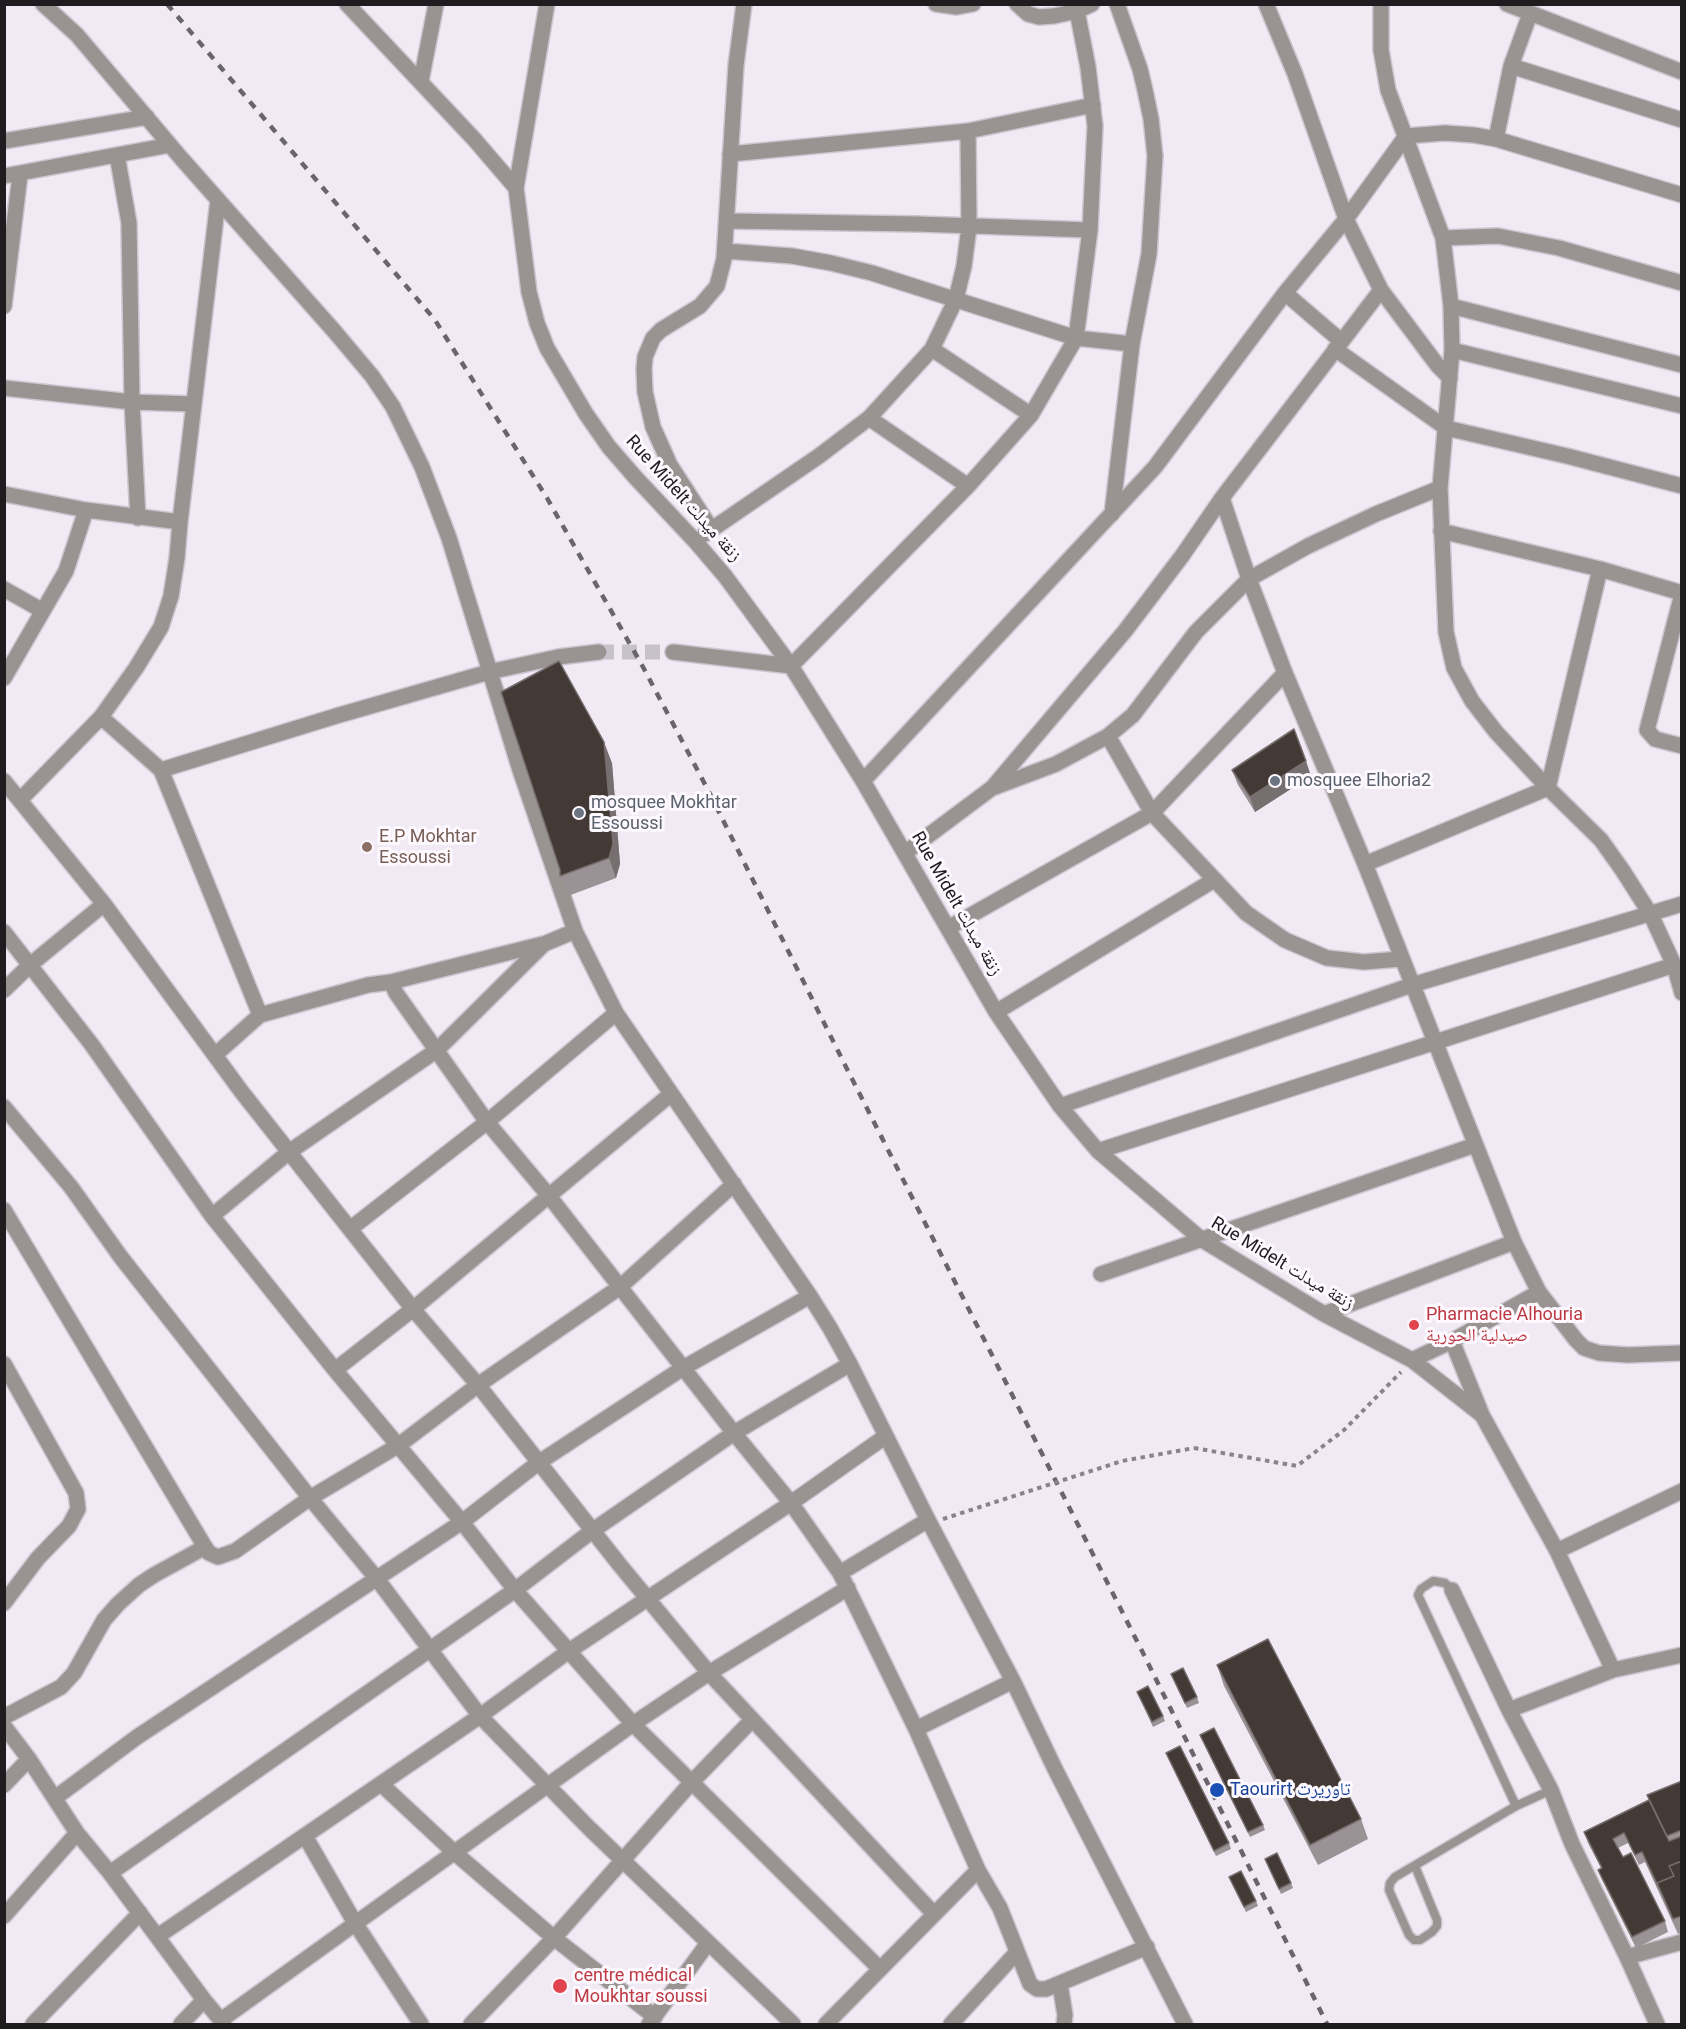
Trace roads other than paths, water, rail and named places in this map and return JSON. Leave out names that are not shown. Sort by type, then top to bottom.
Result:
[{"type":"street","points":[[43,4],[77,35],[372,376],[393,407],[422,468],[449,538],[520,770],[575,931],[616,1013],[810,1296],[850,1364],[928,1520],[1013,1681],[1185,2025]]},
{"type":"street","points":[[347,4],[474,139],[516,189]]},
{"type":"street","points":[[421,81],[436,4]]},
{"type":"street","name":"Rue Midelt زنقة ميدلت","points":[[547,4],[516,189],[530,292],[537,323],[547,348],[586,414],[609,447],[695,541],[744,600],[790,666],[905,853],[996,1012],[1060,1106],[1098,1152],[1201,1239],[1324,1314],[1412,1360],[1482,1415],[1557,1551],[1613,1670]]},
{"type":"street","points":[[711,530],[670,465],[654,427],[645,392],[644,369],[645,357],[653,338],[661,330],[700,306],[717,286],[725,251],[735,65],[744,4]]},
{"type":"street","points":[[936,4],[957,7],[973,4]]},
{"type":"street","points":[[1017,4],[1028,14],[1040,17],[1077,11],[1092,4]]},
{"type":"street","points":[[1112,514],[1132,344],[1149,254],[1155,156],[1151,119],[1140,69],[1117,4]]},
{"type":"street","points":[[1266,4],[1295,74],[1346,219],[1381,290],[1438,366],[1450,378]]},
{"type":"street","points":[[1382,4],[1381,50],[1388,90],[1443,238],[1451,306],[1452,350],[1440,488],[1446,632],[1454,668],[1472,701],[1496,732],[1601,840],[1623,871],[1651,915],[1674,965],[1682,993]]},
{"type":"street","points":[[1506,4],[1682,72]]},
{"type":"street","points":[[672,652],[790,666],[968,486],[1032,415],[1076,338],[1090,230],[1095,158],[1093,105],[1077,11]]},
{"type":"street","points":[[1496,139],[1511,66],[1530,14]]},
{"type":"street","points":[[1511,66],[1682,120]]},
{"type":"street","points":[[730,154],[968,131],[1093,105]]},
{"type":"street","points":[[4,141],[147,117]]},
{"type":"street","points":[[695,541],[819,456],[869,418],[932,349],[956,299],[964,266],[969,227],[968,131]]},
{"type":"street","points":[[862,781],[1112,514],[1175,441],[1285,293],[1346,219],[1406,136],[1445,132],[1496,139],[1682,195]]},
{"type":"street","points":[[4,306],[12,175],[170,145]]},
{"type":"street","points":[[117,155],[129,223],[132,402],[138,518]]},
{"type":"street","points":[[20,800],[101,717],[136,668],[161,627],[171,596],[177,558],[218,200]]},
{"type":"street","points":[[727,221],[1090,230]]},
{"type":"street","points":[[1443,238],[1498,236],[1559,248],[1682,283]]},
{"type":"street","points":[[725,251],[792,256],[831,263],[872,273],[1076,338],[1132,344]]},
{"type":"street","points":[[905,853],[992,788],[1125,631],[1182,556],[1222,498],[1381,290]]},
{"type":"street","points":[[1285,293],[1338,345],[1446,428],[1682,486]]},
{"type":"street","points":[[1451,306],[1682,365]]},
{"type":"street","points":[[932,349],[1032,415]]},
{"type":"street","points":[[1452,350],[1682,406]]},
{"type":"street","points":[[4,388],[132,402],[194,404]]},
{"type":"street","points":[[869,418],[968,486]]},
{"type":"street","points":[[992,788],[1056,764],[1108,736],[1133,715],[1196,632],[1249,579],[1318,541],[1440,488]]},
{"type":"street","points":[[4,494],[86,510],[180,522]]},
{"type":"street","points":[[1222,498],[1249,579],[1285,673],[1365,864],[1514,1242],[1539,1292],[1584,1348],[1599,1353],[1628,1355],[1682,1353]]},
{"type":"street","points":[[4,678],[66,571],[86,510]]},
{"type":"street","points":[[1441,531],[1600,569],[1682,594],[1647,730],[1655,740],[1682,746]]},
{"type":"street","points":[[1548,788],[1600,569]]},
{"type":"street","points":[[4,589],[43,611]]},
{"type":"street","points":[[161,770],[489,672],[558,657],[599,652]]},
{"type":"street","points":[[948,928],[1152,813],[1285,673]]},
{"type":"street","points":[[101,717],[161,770],[260,1015]]},
{"type":"street","points":[[1108,736],[1152,813],[1246,913],[1285,940],[1327,958],[1364,962],[1401,959]]},
{"type":"street","points":[[4,781],[104,904],[214,1055],[350,1230],[478,1385],[592,1531],[709,1673],[934,1914]]},
{"type":"street","points":[[1365,864],[1548,788]]},
{"type":"street","points":[[996,1012],[1214,880]]},
{"type":"street","points":[[4,990],[30,965],[104,904]]},
{"type":"street","points":[[1060,1106],[1412,986],[1682,904]]},
{"type":"street","points":[[214,1055],[260,1015],[368,985],[391,982],[544,944],[575,931]]},
{"type":"street","points":[[4,932],[92,1045],[212,1216],[515,1590],[633,1724],[880,1969]]},
{"type":"street","points":[[212,1216],[289,1152],[437,1050],[544,944]]},
{"type":"street","points":[[1098,1152],[1674,965]]},
{"type":"street","points":[[391,982],[396,993],[487,1122],[549,1196],[791,1503],[840,1573],[916,1729],[978,1870],[1000,1908],[1030,1984],[1037,1989],[1046,1989],[1147,1947]]},
{"type":"street","points":[[350,1230],[487,1122],[616,1013]]},
{"type":"street","points":[[335,1370],[413,1309],[670,1094]]},
{"type":"street","points":[[4,1107],[71,1187],[120,1256],[310,1498],[377,1579],[480,1716],[548,1787],[793,2025]]},
{"type":"street","points":[[1101,1274],[1475,1145]]},
{"type":"street","points":[[4,1210],[208,1553],[224,1557],[310,1498],[399,1445],[478,1385],[620,1287],[734,1184]]},
{"type":"street","points":[[1324,1314],[1514,1242]]},
{"type":"street","points":[[1412,1360],[1452,1341],[1539,1292]]},
{"type":"street","points":[[55,1798],[137,1737],[462,1522],[538,1463],[683,1368],[810,1296]]},
{"type":"street","points":[[1452,1341],[1482,1415]]},
{"type":"street","points":[[4,1364],[76,1493],[78,1509],[69,1526],[6,1595]]},
{"type":"street","points":[[110,1873],[515,1590],[592,1531],[734,1433],[850,1364]]},
{"type":"street","points":[[158,1936],[480,1716],[569,1651],[791,1503],[886,1436]]},
{"type":"street","points":[[1557,1551],[1682,1491]]},
{"type":"street","points":[[840,1573],[928,1520]]},
{"type":"street","points":[[4,1717],[61,1687],[74,1673],[104,1620],[118,1604],[154,1575],[205,1547]]},
{"type":"street","points":[[4,1726],[29,1759],[77,1833],[223,2022],[355,1923],[633,1724],[709,1673],[848,1588]]},
{"type":"street","points":[[1452,1590],[1509,1710],[1577,1842],[1657,2025]]},
{"type":"street","points":[[1509,1710],[1613,1670],[1682,1655]]},
{"type":"street","points":[[916,1729],[1013,1681]]},
{"type":"street","points":[[471,2025],[554,1938],[691,1783],[753,1720]]},
{"type":"street","points":[[4,1785],[29,1759]]},
{"type":"street","points":[[381,1784],[455,1853],[652,2021],[708,1943]]},
{"type":"street","points":[[4,1916],[77,1833]]},
{"type":"street","points":[[305,1836],[355,1923],[421,2025]]},
{"type":"street","points":[[826,2025],[978,1870]]},
{"type":"street","points":[[33,2025],[140,1912]]},
{"type":"street","points":[[1627,1957],[1682,1942]]},
{"type":"street","points":[[951,2025],[1017,1952]]},
{"type":"street","points":[[1060,1984],[1065,2015],[1064,2025]]},
{"type":"street","points":[[181,2025],[204,2000]]},
{"type":"lane","points":[[1452,1590],[1445,1583],[1433,1581],[1421,1589],[1418,1595],[1516,1806]]},
{"type":"lane","points":[[1415,1866],[1437,1920],[1437,1926],[1432,1932],[1420,1940],[1414,1940],[1409,1935],[1389,1890],[1389,1883],[1395,1877],[1516,1806],[1551,1790]]},
{"type":"tunnel","points":[[599,652],[673,652]]},
{"type":"railway","points":[[167,4],[435,320],[547,498],[643,667],[708,790],[1141,1649],[1327,2024]]},
{"type":"place","name":"mosquee Elhoria2","points":[[1275,781]]},
{"type":"place","name":"mosquee Mokhtar Essoussi","points":[[579,813]]},
{"type":"place","name":"E.P Mokhtar Essoussi","points":[[367,847]]},
{"type":"place","name":"Pharmacie Alhouria صيدلية الحورية","points":[[1414,1325]]},
{"type":"place","name":"Taourirt تاوريرت","points":[[1217,1790]]},
{"type":"place","name":"centre médical Moukhtar soussi","points":[[560,1986]]}]
